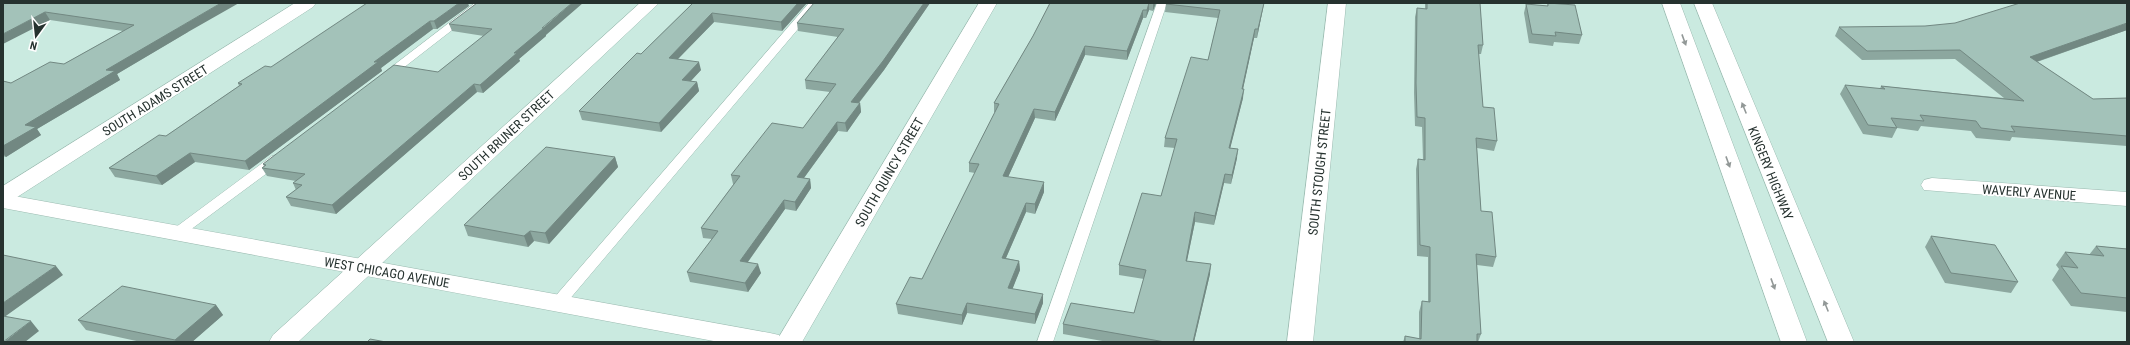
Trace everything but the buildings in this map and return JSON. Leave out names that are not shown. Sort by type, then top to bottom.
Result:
[{"type":"main road","name":"SOUTH ADAMS STREET","points":[[3,196],[307,3]]},
{"type":"main road","name":"SOUTH BRUNER STREET","points":[[282,342],[650,3]]},
{"type":"main road","name":"SOUTH QUINCY STREET","points":[[790,342],[988,3]]},
{"type":"main road","name":"SOUTH STOUGH STREET","points":[[1300,342],[1337,3]]},
{"type":"main road","points":[[1671,3],[1794,342]]},
{"type":"main road","name":"KINGERY HIGHWAY","points":[[1702,3],[1841,342]]},
{"type":"main road","name":"WAVERLY AVENUE","points":[[1932,185],[2127,199]]},
{"type":"main road","name":"WEST CHICAGO AVENUE","points":[[3,201],[770,342]]},
{"type":"lane","points":[[376,83],[482,3]]},
{"type":"lane","points":[[558,303],[815,3]]},
{"type":"lane","points":[[1045,342],[1162,3]]},
{"type":"lane","points":[[177,233],[289,149]]}]
